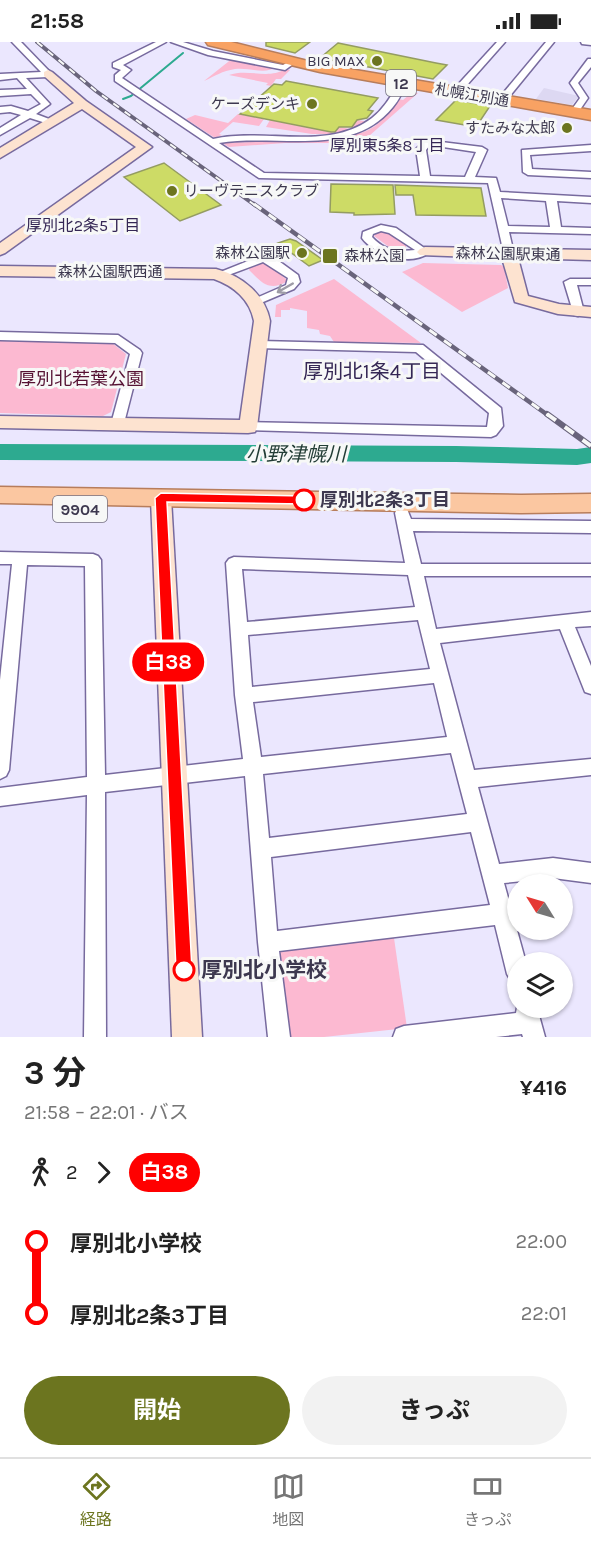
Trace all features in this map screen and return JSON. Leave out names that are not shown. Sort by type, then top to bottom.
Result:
[{"type":"highway","name":"札幌江別通","points":[[213,42],[292,62],[591,115]]},
{"type":"main road","name":"9904","points":[[0,495],[403,519],[591,514]]},
{"type":"main road","name":"9904","points":[[0,508],[161,504],[591,503]]},
{"type":"street","points":[[0,250],[145,147],[82,104],[16,42]]},
{"type":"street","points":[[162,42],[116,65],[133,73],[125,83],[266,177],[492,180],[521,299],[548,307],[584,312]]},
{"type":"street","points":[[175,42],[211,53],[285,68],[292,62]]},
{"type":"street","points":[[456,92],[501,42]]},
{"type":"street","points":[[502,100],[550,42]]},
{"type":"street","points":[[585,42],[591,43]]},
{"type":"street","points":[[574,112],[584,98],[574,83],[591,62]]},
{"type":"street","points":[[0,77],[48,74]]},
{"type":"street","points":[[1,131],[46,104],[19,76]]},
{"type":"street","points":[[212,142],[231,138],[331,136],[359,131],[376,120],[398,94],[403,83]]},
{"type":"street","points":[[0,93],[32,91]]},
{"type":"street","points":[[0,154],[82,104]]},
{"type":"street","points":[[0,110],[11,110],[52,122]]},
{"type":"street","points":[[425,179],[421,148],[428,142],[482,150],[470,173],[470,180]]},
{"type":"street","points":[[591,148],[525,152],[528,172],[591,175]]},
{"type":"street","points":[[496,195],[591,200]]},
{"type":"street","points":[[550,198],[556,230]]},
{"type":"street","points":[[504,229],[591,231]]},
{"type":"street","name":"森林公園駅東通","points":[[425,252],[591,255]]},
{"type":"street","points":[[219,275],[263,258],[272,261],[295,279],[290,287],[256,302]]},
{"type":"street","name":"森林公園駅西通","points":[[0,271],[219,275]]},
{"type":"street","points":[[219,275],[231,280],[256,302],[262,315],[248,427]]},
{"type":"street","points":[[584,312],[570,282],[591,282]]},
{"type":"street","points":[[0,336],[118,339],[136,353],[118,424]]},
{"type":"street","points":[[0,422],[491,432],[496,426],[496,411],[419,348],[260,345]]},
{"type":"street","points":[[161,504],[187,1037]]},
{"type":"street","points":[[512,952],[430,637],[403,519],[591,527]]},
{"type":"street","points":[[0,558],[93,560],[96,785],[95,1037]]},
{"type":"street","points":[[0,770],[2,720],[20,558]]},
{"type":"street","points":[[279,1037],[268,942],[254,766],[244,695],[234,563],[414,569],[591,570]]},
{"type":"street","points":[[240,629],[424,613]]},
{"type":"street","points":[[430,637],[591,619]]},
{"type":"street","points":[[565,622],[591,687]]},
{"type":"street","points":[[244,695],[440,675]]},
{"type":"street","points":[[0,797],[174,775],[458,744]]},
{"type":"street","points":[[467,778],[591,767]]},
{"type":"street","points":[[260,849],[478,822]]},
{"type":"street","points":[[492,874],[554,868],[591,873]]},
{"type":"street","points":[[268,942],[502,914]]},
{"type":"street","points":[[405,1037],[530,1022]]},
{"type":"shaded area","points":[[544,88],[579,96],[572,105],[536,99]]},
{"type":"green space","points":[[233,58],[277,67],[262,71],[235,69],[222,72],[204,81]]},
{"type":"green space","points":[[285,69],[290,70],[281,79],[276,79],[271,86],[266,85],[268,83],[229,75],[236,73],[272,74]]},
{"type":"green space","points":[[405,90],[418,93],[361,143],[285,143],[229,147],[222,143],[299,141],[358,134],[378,123],[399,99],[403,100],[410,94],[404,92]]},
{"type":"green space","points":[[238,114],[264,119],[259,126],[233,122],[219,134],[222,135],[215,138],[186,119],[195,115],[228,123]]},
{"type":"green space","points":[[270,120],[334,133],[339,127],[350,129],[357,120],[371,122],[343,133],[312,134],[266,127]]},
{"type":"green space","points":[[385,231],[406,245],[406,249],[393,250],[374,236],[377,232]]},
{"type":"green space","points":[[259,263],[267,264],[286,279],[286,282],[270,286],[261,282],[249,270],[250,267]]},
{"type":"green space","points":[[423,263],[501,265],[504,267],[508,288],[462,312],[402,272]]},
{"type":"green space","points":[[334,279],[421,343],[334,342],[330,336],[320,334],[319,330],[307,328],[307,311],[290,308],[290,310],[281,310],[281,317],[275,317],[276,305]]},
{"type":"green space","name":"厚別北若葉公園","points":[[0,341],[112,343],[126,354],[111,412],[103,416],[0,413]]},
{"type":"green space","points":[[394,938],[407,1028],[324,1037],[285,1037],[275,951]]},
{"type":"building","points":[[266,42],[310,42],[295,53],[266,46]]},
{"type":"building","name":"BIG MAX","points":[[338,43],[447,65],[433,79],[320,58]]},
{"type":"building","name":"ケーズデンキ","points":[[286,81],[378,98],[368,110],[373,111],[367,118],[357,120],[352,127],[339,127],[335,132],[240,114],[274,84],[282,85]]},
{"type":"building","points":[[456,100],[490,106],[476,127],[436,120]]},
{"type":"building","name":"リーヴテニスクラブ","points":[[164,163],[221,205],[180,221],[124,177]]},
{"type":"building","points":[[331,184],[393,185],[395,214],[354,215],[354,213],[330,212]]},
{"type":"building","points":[[395,185],[481,188],[486,216],[416,215],[413,195],[396,195]]},
{"type":"building","name":"森林公園駅","points":[[290,239],[323,260],[309,266],[278,243]]},
{"type":"waterway","points":[[123,99],[131,96],[183,53]]},
{"type":"waterway","name":"小野津幌川","points":[[0,452],[456,454],[577,457],[591,455]]},
{"type":"railway","points":[[37,42],[96,91],[256,206]]},
{"type":"railway","points":[[254,204],[549,416]]},
{"type":"railway","points":[[547,414],[591,446]]},
{"type":"bus line","name":"白38","points":[[184,970],[161,498],[304,500]]},
{"type":"place","name":"BIG MAX","points":[[377,61]]},
{"type":"place","name":"ケーズデンキ","points":[[312,104]]},
{"type":"place","name":"すたみな太郎","points":[[567,128]]},
{"type":"place","name":"リーヴテニスクラブ","points":[[172,191]]},
{"type":"place","name":"森林公園駅","points":[[302,253]]},
{"type":"place","name":"森林公園","points":[[330,256]]},
{"type":"place","name":"厚別北2条3丁目","points":[[304,500]]},
{"type":"place","name":"厚別北小学校","points":[[184,970]]},
{"type":"district","name":"厚別東5条8丁目","points":[[387,145]]},
{"type":"district","name":"厚別北2条5丁目","points":[[83,225]]},
{"type":"district","name":"厚別北1条4丁目","points":[[372,371]]}]
